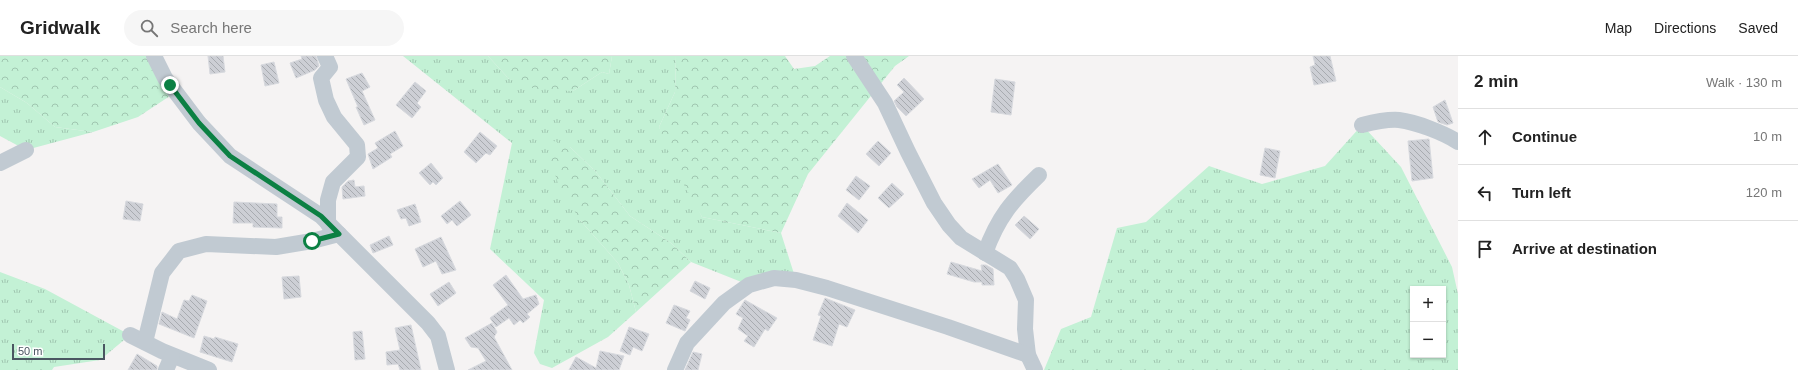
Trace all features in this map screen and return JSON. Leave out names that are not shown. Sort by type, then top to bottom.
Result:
[{"type":"street","points":[[154,56],[165,78],[199,123],[230,156],[321,216],[428,323],[438,336],[447,370]]},
{"type":"street","points":[[325,56],[330,67],[321,78],[326,100],[334,117],[357,145],[358,156],[333,182],[328,200],[334,229]]},
{"type":"street","points":[[854,56],[885,103],[934,203],[961,238],[1010,268],[1017,279],[1026,300],[1025,329],[1028,354],[1035,370]]},
{"type":"street","points":[[1362,126],[1380,121],[1399,120],[1431,129],[1449,136],[1458,142]]},
{"type":"street","points":[[0,163],[26,150]]},
{"type":"street","points":[[985,253],[992,232],[1013,201],[1039,175]]},
{"type":"street","points":[[145,342],[162,273],[179,251],[206,244],[276,247],[312,241],[334,229]]},
{"type":"street","points":[[675,370],[687,343],[724,303],[750,285],[774,278],[796,280],[827,288],[1028,354]]},
{"type":"street","points":[[130,334],[145,342],[169,363],[208,370]]},
{"type":"green space","points":[[0,56],[154,56],[176,92],[138,117],[93,132],[55,127],[27,103],[0,87]]},
{"type":"green space","points":[[403,56],[488,56],[509,79],[573,91],[602,72],[609,74],[612,56],[676,56],[675,92],[659,127],[702,217],[781,233],[796,280],[749,285],[691,262],[671,243],[630,216],[596,172],[570,147],[580,220],[618,263],[629,285],[636,312],[608,337],[552,368],[540,364],[534,353],[544,300],[490,249],[512,143]]},
{"type":"green space","points":[[488,56],[612,56],[609,74],[602,72],[573,91],[535,89],[509,79]]},
{"type":"green space","points":[[676,56],[785,56],[794,69],[815,66],[830,56],[909,56],[895,66],[808,174],[781,233],[702,217],[674,167],[659,127],[675,92]]},
{"type":"green space","points":[[0,87],[27,103],[55,127],[93,132],[26,150],[0,136]]},
{"type":"green space","points":[[1362,125],[1401,167],[1452,267],[1458,294],[1458,370],[1044,370],[1061,329],[1091,317],[1117,228],[1146,222],[1209,166],[1262,184],[1325,166]]},
{"type":"green space","points":[[554,141],[570,147],[596,172],[630,216],[671,243],[691,262],[636,312],[629,285],[618,263],[580,220],[559,186],[548,154]]},
{"type":"green space","points":[[0,272],[45,289],[130,335],[100,360],[54,367],[52,370],[0,370]]},
{"type":"building","points":[[208,56],[223,56],[225,72],[210,74]]},
{"type":"building","points":[[301,56],[316,56],[319,66],[315,70],[296,78],[290,63],[302,59]]},
{"type":"building","points":[[1313,56],[1330,56],[1336,81],[1314,85],[1310,67],[1315,65]]},
{"type":"building","points":[[274,62],[279,83],[265,86],[261,65]]},
{"type":"building","points":[[362,73],[370,87],[362,91],[375,120],[364,125],[346,79]]},
{"type":"building","points":[[904,78],[924,99],[906,116],[897,107],[894,101],[904,92],[897,85]]},
{"type":"building","points":[[995,79],[1015,82],[1011,115],[991,112]]},
{"type":"building","points":[[415,82],[426,91],[417,103],[421,107],[412,118],[396,105]]},
{"type":"building","points":[[1445,100],[1453,123],[1447,125],[1438,122],[1433,107]]},
{"type":"building","points":[[395,131],[403,146],[390,154],[392,157],[373,169],[368,154],[378,148],[375,143]]},
{"type":"building","points":[[480,132],[497,146],[490,155],[486,153],[476,163],[464,152]]},
{"type":"building","points":[[1429,139],[1433,178],[1412,181],[1408,141]]},
{"type":"building","points":[[878,141],[891,153],[879,166],[866,154]]},
{"type":"building","points":[[1265,148],[1280,151],[1275,178],[1260,175]]},
{"type":"building","points":[[431,163],[443,178],[436,185],[433,182],[430,185],[419,173]]},
{"type":"building","points":[[998,164],[1012,185],[998,193],[990,180],[979,188],[972,179]]},
{"type":"building","points":[[856,176],[870,186],[859,200],[846,190]]},
{"type":"building","points":[[354,180],[355,187],[364,186],[365,196],[343,199],[342,187],[348,181]]},
{"type":"building","points":[[892,183],[904,194],[889,208],[878,198]]},
{"type":"building","points":[[126,201],[143,204],[140,221],[123,219]]},
{"type":"building","points":[[460,201],[471,215],[457,226],[452,220],[447,224],[441,216]]},
{"type":"building","points":[[234,202],[277,204],[277,217],[282,217],[282,228],[253,227],[253,223],[233,223]]},
{"type":"building","points":[[847,203],[868,220],[858,233],[838,216]]},
{"type":"building","points":[[415,204],[421,222],[409,226],[406,218],[401,219],[397,210]]},
{"type":"building","points":[[1024,216],[1039,229],[1030,239],[1015,225]]},
{"type":"building","points":[[389,236],[393,245],[373,253],[370,245]]},
{"type":"building","points":[[441,237],[456,270],[442,274],[436,261],[423,267],[415,249]]},
{"type":"building","points":[[951,262],[982,271],[981,265],[986,265],[993,269],[994,285],[982,285],[982,282],[974,282],[947,274]]},
{"type":"building","points":[[506,275],[523,299],[536,295],[539,304],[527,314],[530,317],[523,323],[520,320],[514,325],[509,318],[496,327],[490,318],[508,305],[493,285]]},
{"type":"building","points":[[299,276],[301,297],[284,299],[282,277]]},
{"type":"building","points":[[695,281],[710,288],[705,299],[690,291]]},
{"type":"building","points":[[449,282],[456,293],[438,306],[430,294]]},
{"type":"building","points":[[192,295],[207,301],[194,338],[159,324],[162,312],[177,319],[184,300],[189,301]]},
{"type":"building","points":[[825,298],[855,310],[847,327],[839,324],[832,346],[813,340],[821,316],[818,315]]},
{"type":"building","points":[[745,300],[777,318],[768,331],[765,329],[754,347],[744,341],[748,336],[738,329],[743,318],[736,314]]},
{"type":"building","points":[[674,305],[690,311],[686,318],[690,320],[685,331],[666,323]]},
{"type":"building","points":[[492,323],[497,332],[494,337],[512,370],[468,370],[486,361],[478,348],[471,347],[465,338]]},
{"type":"building","points":[[411,325],[421,370],[400,370],[398,364],[387,365],[386,352],[400,350],[395,328]]},
{"type":"building","points":[[629,327],[649,334],[642,351],[633,347],[630,355],[620,351]]},
{"type":"building","points":[[362,331],[365,359],[355,360],[353,332]]},
{"type":"building","points":[[204,336],[214,339],[215,337],[238,344],[232,362],[200,352]]},
{"type":"building","points":[[600,351],[624,356],[619,370],[569,370],[576,357],[596,368]]},
{"type":"building","points":[[693,352],[702,354],[698,370],[685,370]]},
{"type":"building","points":[[137,354],[157,366],[157,370],[128,370]]},
{"type":"route","points":[[170,85],[199,123],[230,156],[261,175],[321,216],[339,234],[312,241]]}]
